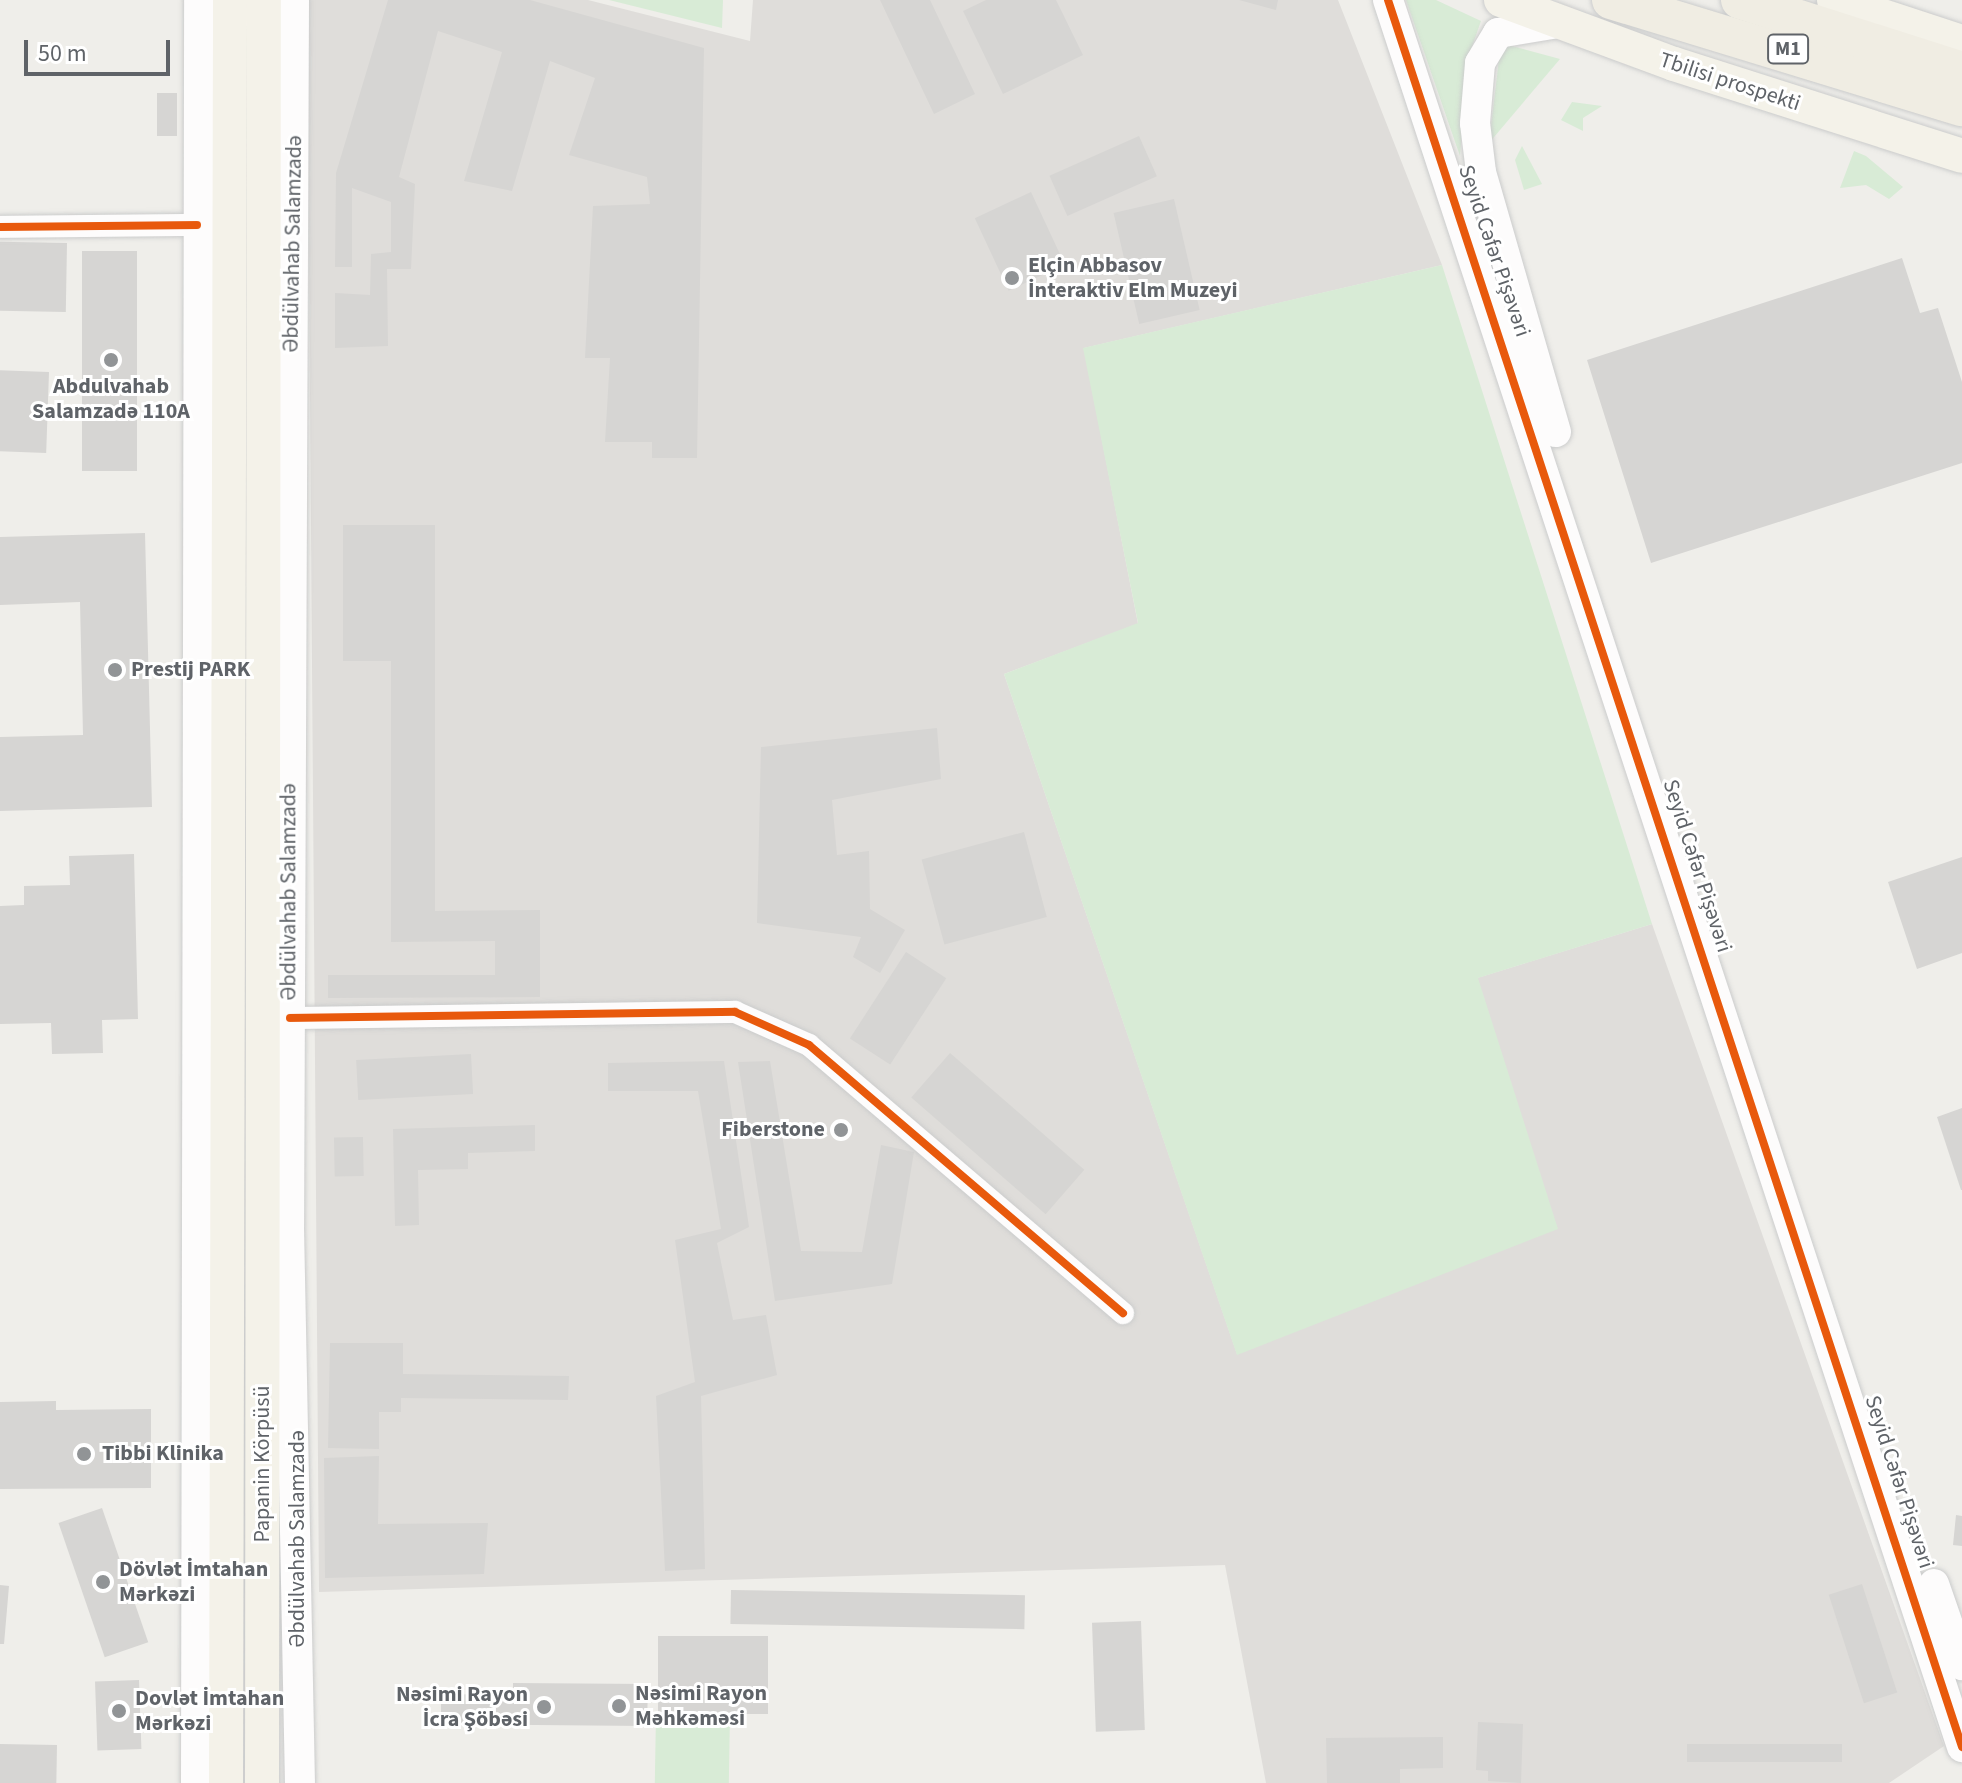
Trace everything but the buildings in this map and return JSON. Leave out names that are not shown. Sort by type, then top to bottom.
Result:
[{"type":"highway","name":"M1","points":[[1611,0],[1962,107]]},
{"type":"highway","name":"M1","points":[[1740,0],[1962,71]]},
{"type":"main road","name":"Əbdülvahab Salamzadə","points":[[199,0],[230,224],[263,918],[263,1242]]},
{"type":"main road","name":"Əbdülvahab Salamzadə","points":[[222,1246],[230,0]]},
{"type":"main road","name":"Əbdülvahab Salamzadə","points":[[199,1776],[199,970],[230,224],[264,0]]},
{"type":"main road","name":"Əbdülvahab Salamzadə","points":[[294,0],[289,1105],[299,1776]]},
{"type":"main road","name":"Seyid Cəfər Pişəvəri","points":[[1388,0],[1493,256],[1550,414],[1962,1665]]},
{"type":"main road","name":"Tbilisi prospekti","points":[[1501,0],[1558,23],[1962,156]]},
{"type":"main road","points":[[1834,0],[1962,42]]},
{"type":"main road","name":"Seyid Cəfər Pişəvəri","points":[[1558,23],[1509,26],[1480,63],[1476,142],[1493,256],[1962,1747]]},
{"type":"main road","points":[[263,918],[289,970]]},
{"type":"main road","points":[[199,970],[224,924]]},
{"type":"main road","points":[[263,1161],[289,1105]]},
{"type":"main road","points":[[199,1108],[222,1160]]},
{"type":"main road","name":"Papanin Körpüsü","points":[[262,1783],[263,1242]]},
{"type":"main road","name":"Papanin Körpüsü","points":[[222,1246],[226,1783]]},
{"type":"street","points":[[0,227],[230,224]]},
{"type":"street","points":[[290,1018],[735,1012],[809,1045],[1123,1313]]},
{"type":"shaded area","points":[[307,0],[588,0],[750,41],[753,0],[1338,0],[1442,265],[1084,348],[1138,624],[1004,674],[1237,1354],[1477,978],[1652,924],[1944,1746],[1889,1783],[1266,1783],[1225,1565],[319,1592]]},
{"type":"green space","points":[[609,0],[723,0],[722,28]]},
{"type":"green space","points":[[1406,0],[1436,0],[1481,21],[1468,58],[1460,156]]},
{"type":"green space","points":[[1508,45],[1560,59],[1489,143],[1499,59]]},
{"type":"green space","points":[[1572,102],[1602,106],[1583,118],[1583,131],[1561,120]]},
{"type":"green space","points":[[1522,146],[1542,184],[1524,190],[1515,160]]},
{"type":"green space","points":[[1854,151],[1866,156],[1903,187],[1889,199],[1866,185],[1840,188]]},
{"type":"green space","points":[[1442,265],[1652,924],[1478,978],[1558,1229],[1237,1355],[1004,674],[1138,623],[1083,348]]},
{"type":"green space","points":[[656,1714],[730,1715],[729,1783],[655,1783]]},
{"type":"cycle path","points":[[1388,0],[1962,1747]]},
{"type":"cycle path","points":[[0,227],[197,225]]},
{"type":"cycle path","points":[[290,1018],[735,1012],[809,1045],[1123,1313]]},
{"type":"place","name":"Elçin Abbasov İnteraktiv Elm Muzeyi","points":[[1012,278]]},
{"type":"place","name":"Abdulvahab Salamzadə 110A","points":[[111,360]]},
{"type":"place","name":"Prestij PARK","points":[[115,670]]},
{"type":"place","name":"Fiberstone","points":[[841,1130]]},
{"type":"place","name":"Tibbi Klinika","points":[[84,1454]]},
{"type":"place","name":"Dövlət İmtahan Mərkəzi","points":[[103,1582]]},
{"type":"place","name":"Nəsimi Rayon Məhkəməsi","points":[[619,1706]]},
{"type":"place","name":"Nəsimi Rayon İcra Şöbəsi","points":[[544,1707]]},
{"type":"place","name":"Dovlət İmtahan Mərkəzi","points":[[119,1711]]}]
